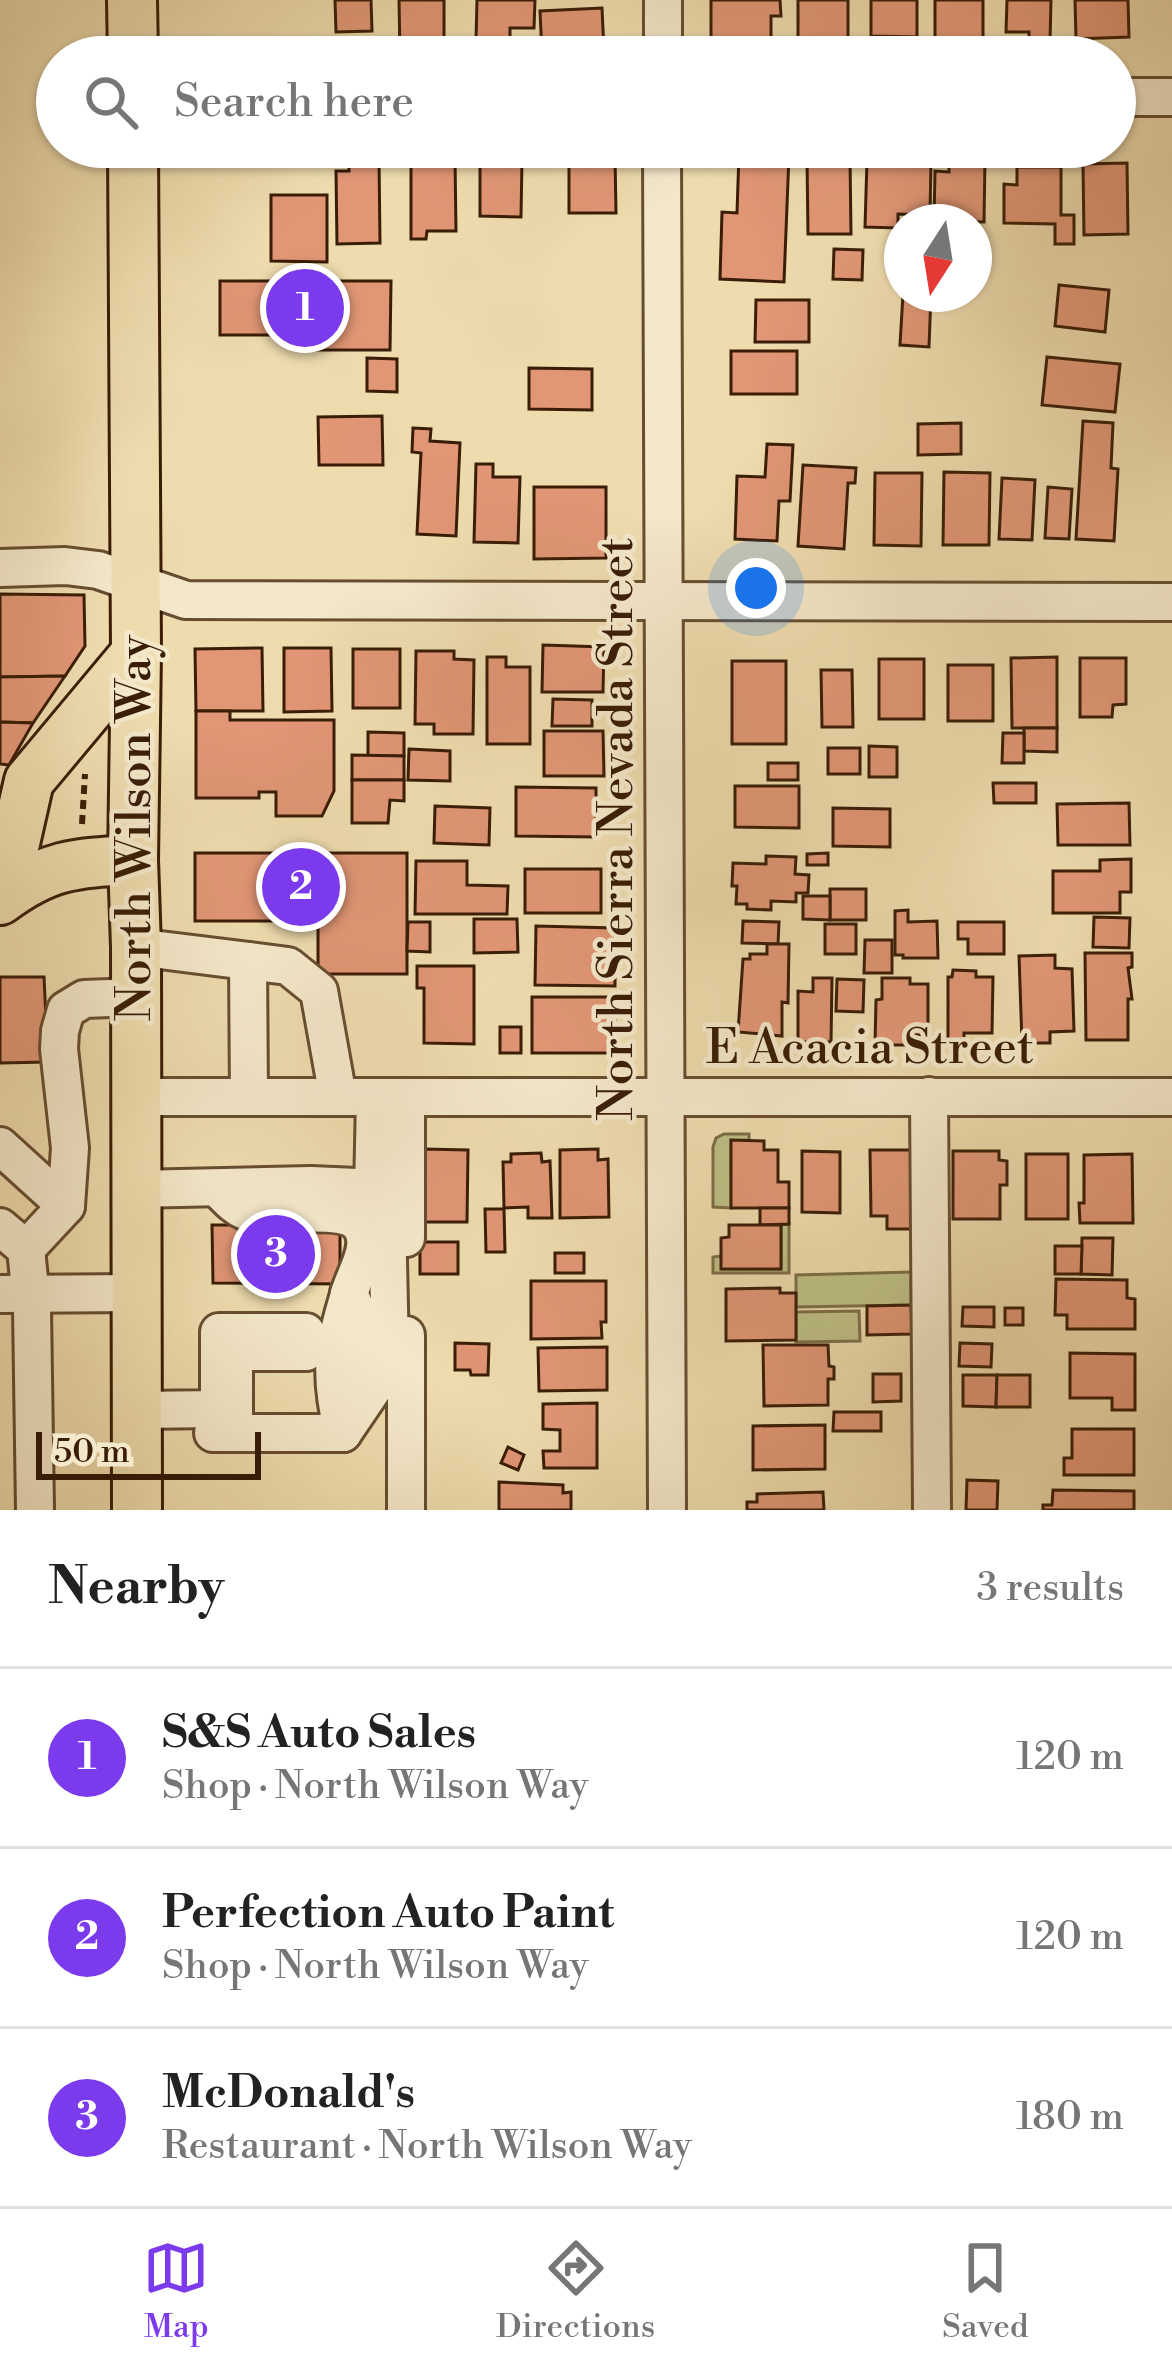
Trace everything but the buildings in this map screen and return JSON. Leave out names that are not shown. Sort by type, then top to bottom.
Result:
[{"type":"main road","points":[[132,0],[133,36]]},
{"type":"main road","name":"North Wilson Way","points":[[133,168],[137,1510]]},
{"type":"main road","points":[[2,898],[14,781],[136,653]]},
{"type":"main road","points":[[2,898],[44,871],[133,860]]},
{"type":"street","points":[[663,0],[663,36]]},
{"type":"street","points":[[1136,97],[1172,97]]},
{"type":"street","name":"North Sierra Nevada Street","points":[[662,168],[667,1510]]},
{"type":"street","points":[[0,568],[98,570],[186,600],[1172,602]]},
{"type":"street","points":[[136,947],[288,966],[319,991],[369,1097],[406,1510]]},
{"type":"street","points":[[248,961],[249,1097]]},
{"type":"street","points":[[66,1206],[70,1148],[59,1049],[66,1010],[84,999],[136,997]]},
{"type":"street","points":[[929,1096],[932,1510]]},
{"type":"street","name":"E Acacia Street","points":[[136,1097],[1172,1097]]},
{"type":"street","points":[[365,1190],[369,1097]]},
{"type":"street","points":[[0,1146],[66,1206]]},
{"type":"street","points":[[136,1190],[311,1185],[365,1190],[383,1200],[388,1214],[390,1353],[377,1384],[343,1433]]},
{"type":"street","points":[[217,1188],[231,1204],[251,1214],[337,1215],[355,1220],[366,1237],[334,1351],[334,1397],[343,1433]]},
{"type":"street","points":[[35,1510],[13,1238],[66,1206]]},
{"type":"street","points":[[15,1293],[136,1293]]},
{"type":"street","points":[[137,1421],[220,1409],[219,1332],[306,1332],[306,1352],[234,1352],[234,1433]]},
{"type":"street","points":[[137,1421],[234,1433],[343,1433]]},
{"type":"path","points":[[82,824],[85,768]]},
{"type":"green space","points":[[724,1134],[749,1134],[749,1140],[731,1141],[731,1208],[713,1207],[713,1147]]},
{"type":"green space","points":[[789,1224],[789,1273],[713,1273],[713,1257],[721,1256],[722,1269],[781,1269],[781,1225]]},
{"type":"green space","points":[[911,1272],[911,1305],[796,1307],[796,1275]]},
{"type":"green space","points":[[859,1311],[860,1341],[796,1342],[796,1312]]},
{"type":"place","name":"S&S Auto Sales","points":[[305,308]]},
{"type":"place","name":"Perfection Auto Paint","points":[[301,887]]},
{"type":"place","name":"McDonald's","points":[[276,1254]]}]
